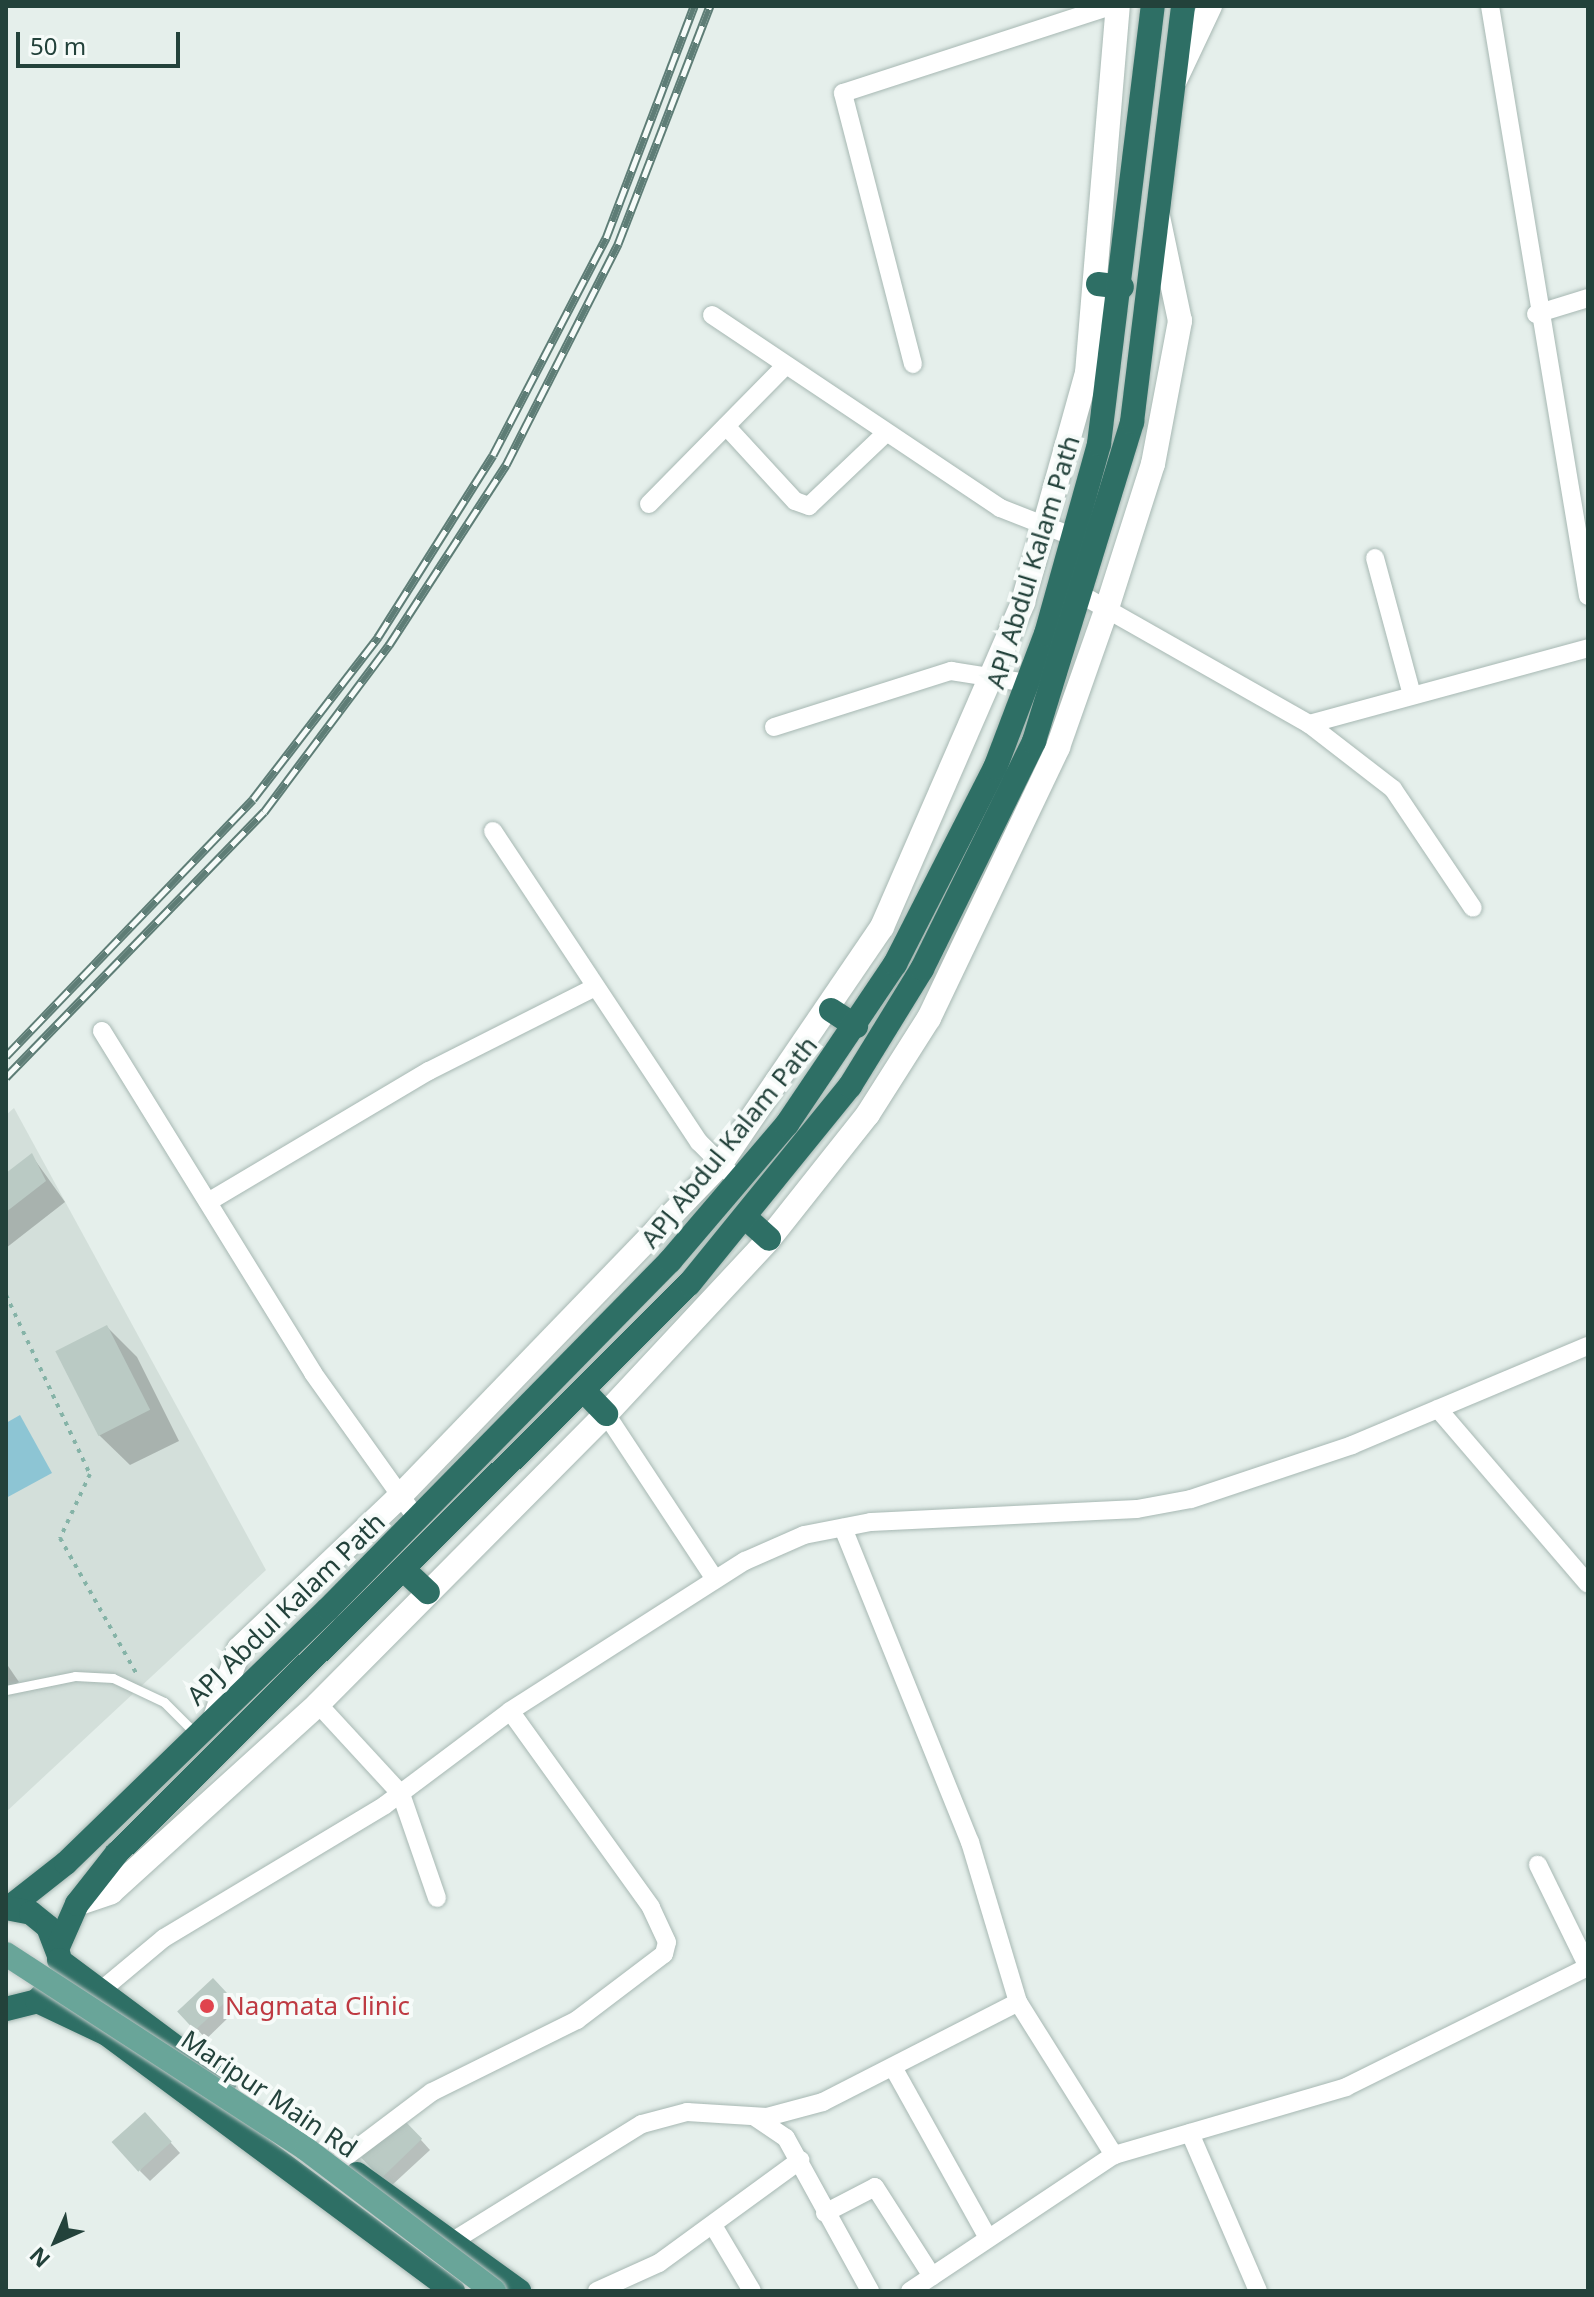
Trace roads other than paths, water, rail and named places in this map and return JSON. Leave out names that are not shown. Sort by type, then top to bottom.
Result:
[{"type":"highway","name":"APJ Abdul Kalam Path","points":[[8,1908],[206,1727],[418,1520],[739,1182],[856,1026],[932,902],[1028,683],[1073,538],[1111,385],[1110,285],[1153,6]]},
{"type":"highway","name":"APJ Abdul Kalam Path","points":[[37,2001],[77,1904],[157,1811],[584,1391],[746,1218],[850,1086],[974,875],[1034,741],[1098,545],[1132,422],[1183,6]]},
{"type":"highway","points":[[1148,44],[1177,49]]},
{"type":"highway","points":[[831,1010],[856,1026]]},
{"type":"highway","points":[[746,1218],[769,1239]]},
{"type":"highway","points":[[584,1391],[606,1414]]},
{"type":"highway","points":[[403,1569],[428,1592]]},
{"type":"highway","points":[[8,1908],[40,1920],[58,1954],[98,1993],[453,2241],[519,2291]]},
{"type":"highway","points":[[6,2009],[37,2001],[107,2034],[453,2291]]},
{"type":"main road","name":"Maripur Main Rd","points":[[6,1954],[306,2149],[494,2291]]},
{"type":"street","points":[[913,364],[843,93],[1110,6]]},
{"type":"street","points":[[206,1727],[239,1649],[398,1498],[719,1166],[831,1010],[882,927],[1023,602],[1040,527],[1110,285],[1118,6]]},
{"type":"street","points":[[1173,86],[1210,6]]},
{"type":"street","points":[[1490,6],[1536,314],[1588,596]]},
{"type":"street","points":[[77,1904],[111,1892],[318,1704],[606,1414],[769,1239],[868,1114],[929,1018],[1058,747],[1107,608],[1153,464],[1180,321],[1157,215]]},
{"type":"street","points":[[1536,314],[1588,298]]},
{"type":"street","points":[[712,315],[886,433],[1040,527],[1098,545]]},
{"type":"street","points":[[649,504],[786,365]]},
{"type":"street","points":[[726,426],[795,501],[809,506],[886,433]]},
{"type":"street","points":[[1375,558],[1411,691]]},
{"type":"street","points":[[1082,595],[1309,724],[1393,789],[1473,908]]},
{"type":"street","points":[[1309,724],[1411,691],[1588,648]]},
{"type":"street","points":[[774,727],[923,678],[993,672],[1028,683]]},
{"type":"street","points":[[493,831],[593,988],[719,1166],[739,1182]]},
{"type":"street","points":[[208,1202],[429,1071],[593,988]]},
{"type":"street","points":[[102,1031],[398,1498],[418,1520]]},
{"type":"street","points":[[98,1993],[164,1938],[401,1794],[510,1711],[714,1578],[804,1535],[963,1513],[1137,1509],[1191,1499],[1438,1409],[1588,1346]]},
{"type":"street","points":[[1438,1409],[1588,1584]]},
{"type":"street","points":[[606,1414],[714,1578]]},
{"type":"street","points":[[843,1528],[970,1842],[1018,2002],[1114,2155]]},
{"type":"street","points":[[318,1704],[401,1794],[437,1898]]},
{"type":"street","points":[[339,2162],[432,2092],[566,2027],[664,1954],[667,1942],[651,1907],[510,1711]]},
{"type":"street","points":[[910,2291],[1114,2155],[1346,2087],[1588,1967],[1538,1865]]},
{"type":"street","points":[[453,2241],[642,2124],[687,2112],[755,2117],[823,2102],[894,2069],[1018,2002]]},
{"type":"street","points":[[894,2069],[988,2238]]},
{"type":"street","points":[[755,2117],[786,2138],[870,2291]]},
{"type":"street","points":[[1190,2133],[1258,2291]]},
{"type":"street","points":[[597,2291],[714,2227],[800,2160]]},
{"type":"street","points":[[825,2213],[875,2187],[932,2276]]},
{"type":"street","points":[[714,2227],[752,2291]]},
{"type":"lane","points":[[6,1690],[75,1676],[140,1687],[206,1727]]},
{"type":"water","points":[[20,1415],[52,1473],[6,1498],[6,1423]]},
{"type":"railway","points":[[6,1056],[253,799],[378,637],[493,455],[606,238],[694,6]]},
{"type":"railway","points":[[6,1077],[264,812],[389,645],[506,465],[618,244],[710,6]]},
{"type":"place","name":"Nagmata Clinic","points":[[207,2006]]}]
